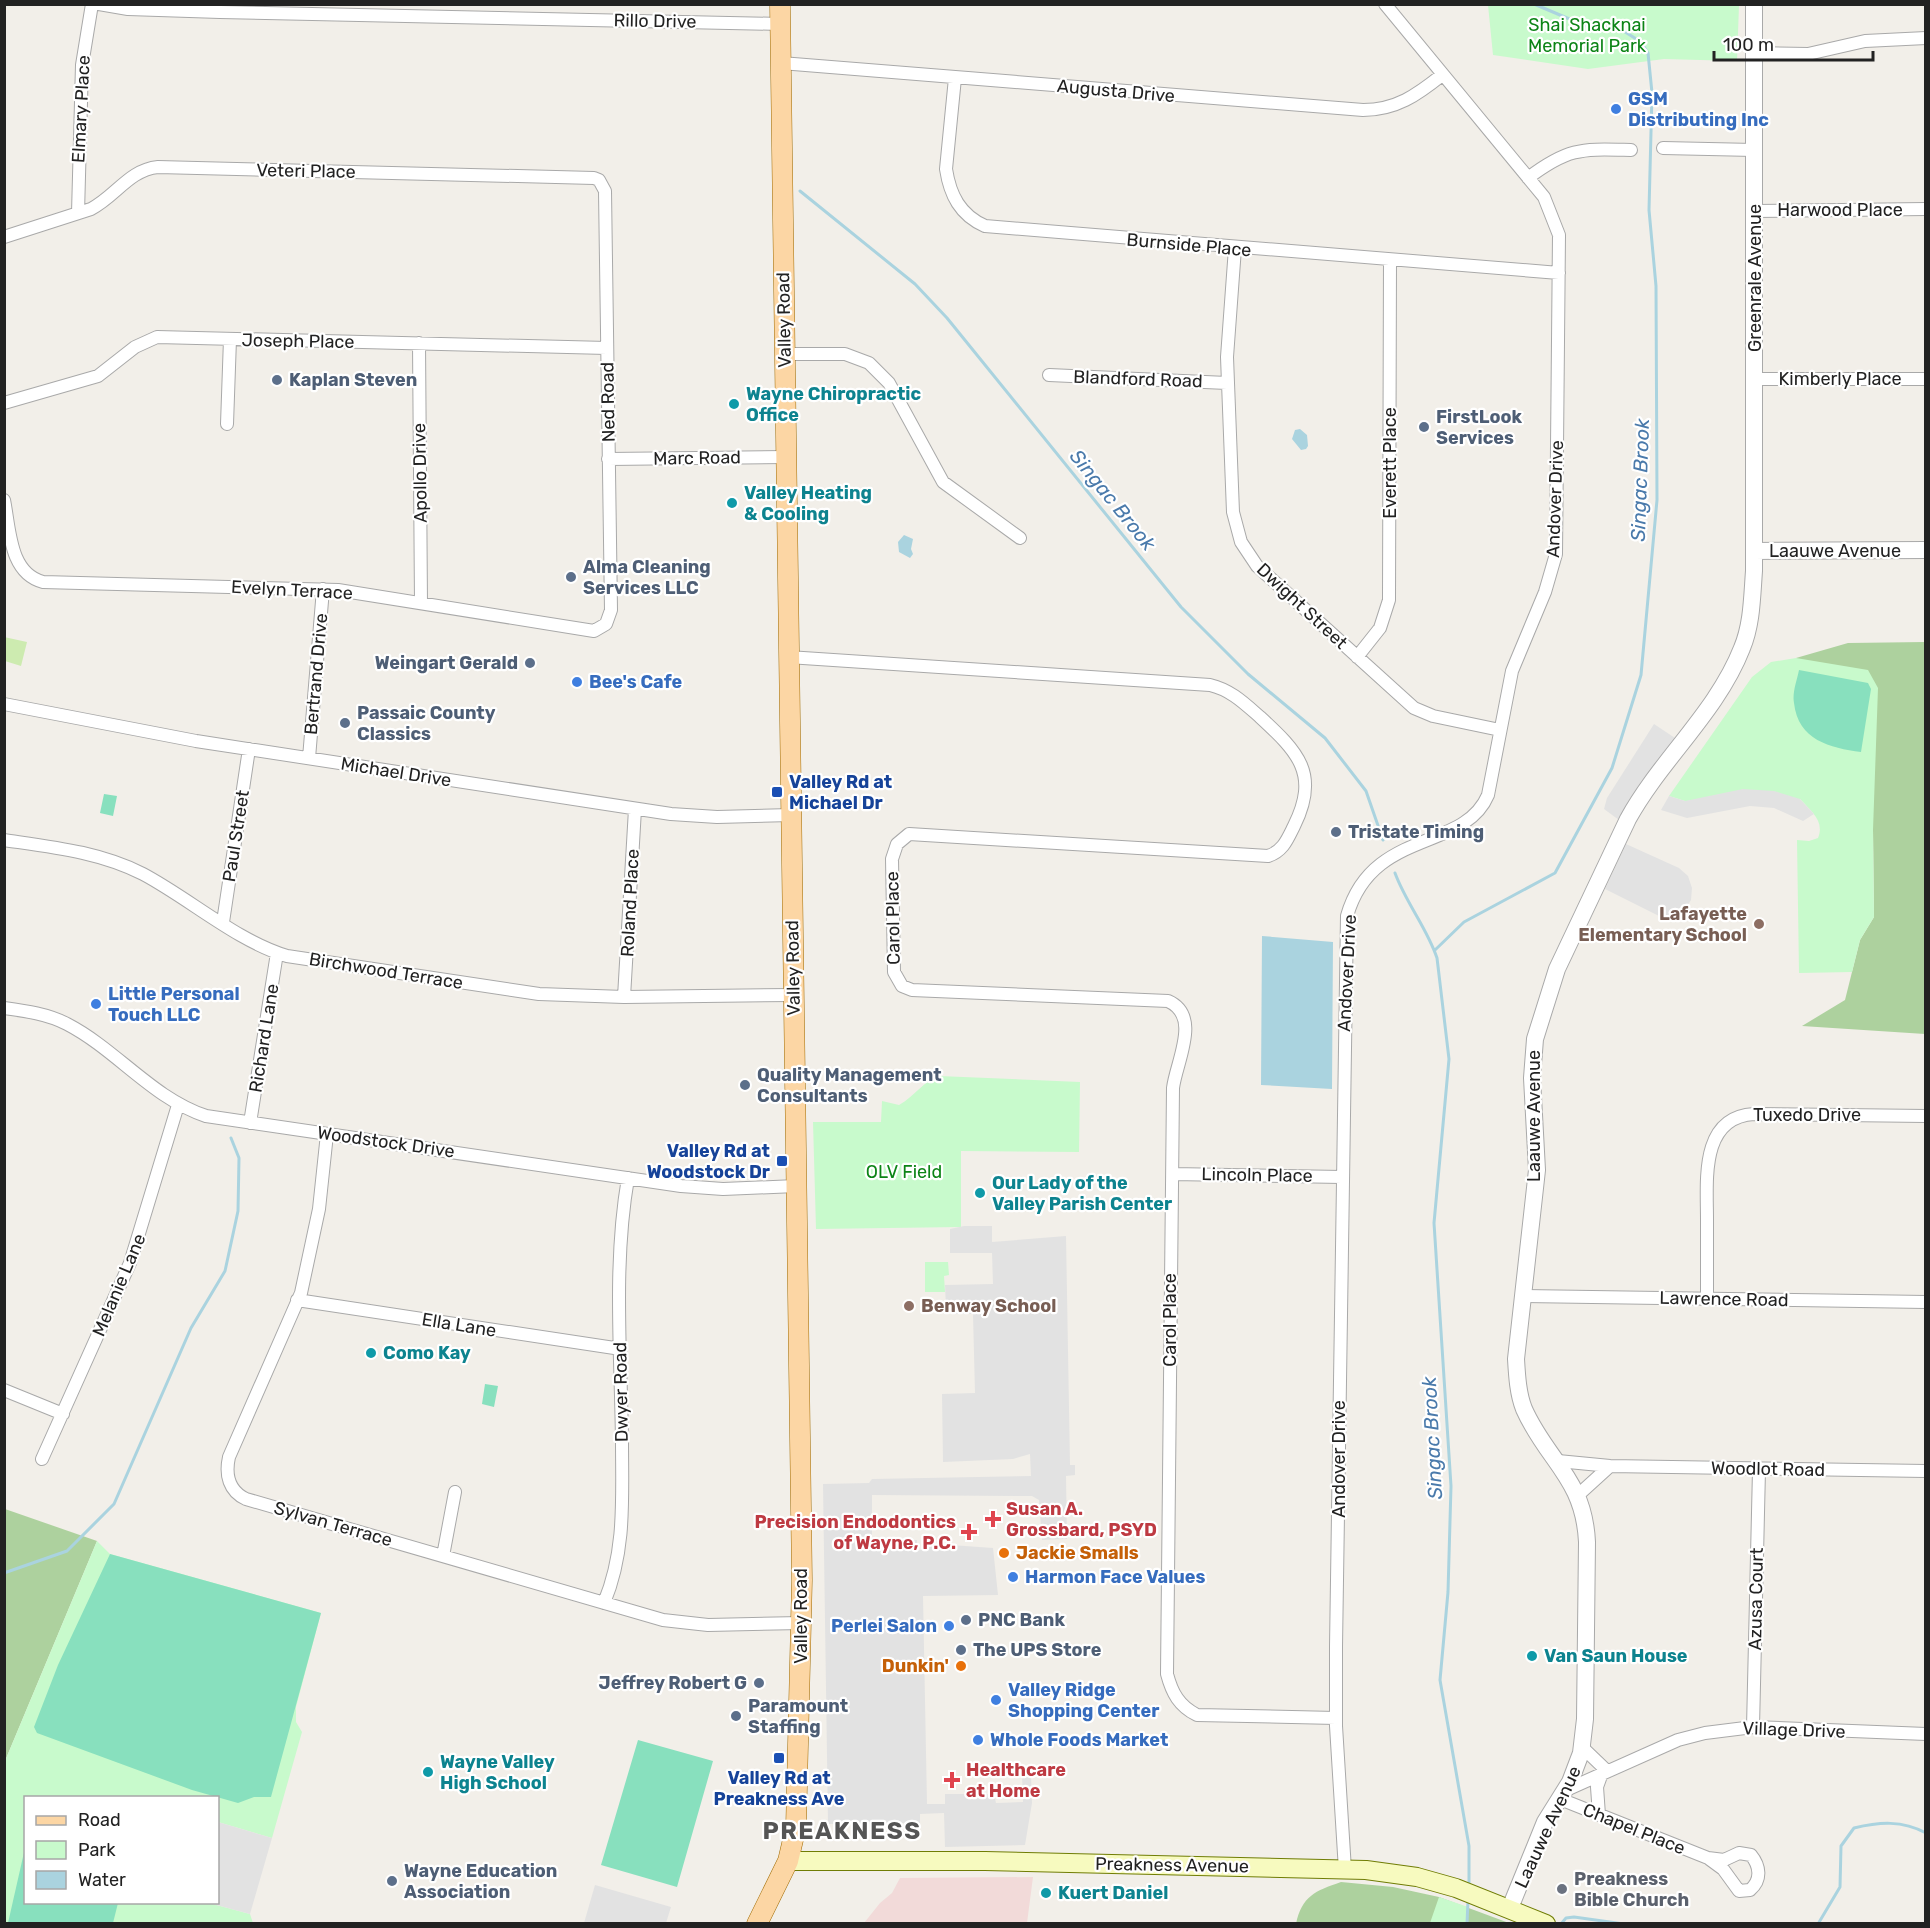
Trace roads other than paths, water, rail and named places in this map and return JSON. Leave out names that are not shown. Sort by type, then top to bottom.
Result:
[{"type":"main road","name":"Valley Road","points":[[757,1923],[788,1862],[795,1832],[798,1799],[801,1623],[780,14]]},
{"type":"main road","name":"Preakness Avenue","points":[[788,1862],[1008,1862],[1345,1870],[1417,1877],[1469,1892],[1546,1923]]},
{"type":"street","name":"Elmary Place","points":[[78,213],[82,65],[92,4]]},
{"type":"street","name":"Rillo Drive","points":[[99,4],[156,7],[780,14]]},
{"type":"street","name":"Andover Drive","points":[[1345,1870],[1336,1718],[1345,930],[1351,901],[1365,877],[1382,862],[1478,814],[1488,795],[1514,664],[1545,591],[1556,554],[1559,273],[1557,224],[1544,197],[1384,4]]},
{"type":"street","name":"Greenrale Avenue","points":[[1754,4],[1754,551]]},
{"type":"street","points":[[1753,53],[1808,54],[1865,41],[1926,38]]},
{"type":"street","name":"Augusta Drive","points":[[781,63],[1373,110],[1401,104],[1442,75]]},
{"type":"street","name":"Burnside Place","points":[[955,78],[947,176],[958,206],[975,222],[1007,230],[1559,273]]},
{"type":"street","points":[[1663,148],[1754,150]]},
{"type":"street","points":[[1528,178],[1550,161],[1571,152],[1631,150]]},
{"type":"street","name":"Veteri Place","points":[[4,237],[104,202],[137,172],[158,167],[594,178],[603,185],[605,205]]},
{"type":"street","name":"Ned Road","points":[[605,205],[611,598]]},
{"type":"street","name":"Harwood Place","points":[[1755,211],[1926,209]]},
{"type":"street","name":"Dwight Street","points":[[1235,248],[1227,337],[1227,383],[1233,512],[1241,542],[1257,566],[1414,708],[1433,716],[1500,730]]},
{"type":"street","name":"Everett Place","points":[[1357,657],[1380,628],[1389,600],[1390,260]]},
{"type":"street","name":"Joseph Place","points":[[4,403],[90,379],[117,363],[135,347],[157,337],[607,348]]},
{"type":"street","points":[[227,424],[230,339]]},
{"type":"street","name":"Apollo Drive","points":[[419,344],[422,603]]},
{"type":"street","points":[[784,354],[845,354],[869,363],[889,383],[943,482],[1020,538]]},
{"type":"street","name":"Blandford Road","points":[[1049,375],[1227,383]]},
{"type":"street","name":"Kimberly Place","points":[[1755,379],[1926,379]]},
{"type":"street","name":"Marc Road","points":[[608,459],[786,457]]},
{"type":"street","name":"Evelyn Terrace","points":[[4,500],[17,561],[22,570],[35,580],[43,582],[322,589],[594,631],[606,624],[609,618],[611,598]]},
{"type":"street","name":"Laauwe Avenue","points":[[1510,1908],[1545,1822],[1563,1794],[1582,1747],[1585,1719],[1587,1542],[1584,1513],[1569,1476],[1532,1423],[1519,1391],[1516,1359],[1537,1170],[1532,1060],[1547,993],[1637,802],[1716,698],[1742,648],[1752,605],[1754,551],[1926,550]]},
{"type":"street","name":"Bertrand Drive","points":[[309,758],[322,589]]},
{"type":"street","name":"Carol Place","points":[[788,657],[1210,685],[1239,698],[1296,753],[1304,775],[1305,800],[1286,843],[1268,856],[917,832],[903,838],[894,853],[894,972],[902,986],[908,990],[1168,1001],[1180,1009],[1186,1026],[1174,1075],[1167,1633],[1170,1685],[1181,1704],[1197,1715],[1336,1718]]},
{"type":"street","name":"Michael Drive","points":[[4,704],[249,749],[698,817],[791,815]]},
{"type":"street","name":"Paul Street","points":[[223,922],[249,749]]},
{"type":"street","name":"Roland Place","points":[[624,998],[635,808]]},
{"type":"street","name":"Birchwood Terrace","points":[[4,840],[81,852],[113,861],[143,874],[278,953],[538,994],[624,998],[794,995]]},
{"type":"street","name":"Richard Lane","points":[[250,1122],[278,953]]},
{"type":"street","name":"Woodstock Drive","points":[[4,1008],[36,1013],[67,1024],[178,1105],[206,1116],[701,1188],[796,1186]]},
{"type":"street","name":"Melanie Lane","points":[[42,1459],[130,1263],[178,1105]]},
{"type":"street","name":"Tuxedo Drive","points":[[1707,1299],[1707,1166],[1714,1141],[1728,1122],[1744,1115],[1754,1114],[1926,1116]]},
{"type":"street","name":"Sylvan Terrace","points":[[327,1134],[319,1209],[297,1300],[229,1457],[230,1485],[239,1496],[604,1603],[686,1624],[801,1623]]},
{"type":"street","name":"Lincoln Place","points":[[1173,1174],[1342,1177]]},
{"type":"street","name":"Dwyer Road","points":[[604,1603],[618,1564],[623,1521],[621,1234],[628,1178]]},
{"type":"street","name":"Lawrence Road","points":[[1523,1296],[1926,1302]]},
{"type":"street","name":"Ella Lane","points":[[297,1300],[621,1349]]},
{"type":"street","points":[[4,1390],[63,1414]]},
{"type":"street","name":"Woodlot Road","points":[[1558,1461],[1610,1466],[1926,1471]]},
{"type":"street","points":[[1577,1496],[1610,1466]]},
{"type":"street","name":"Azusa Court","points":[[1754,1727],[1759,1470]]},
{"type":"street","points":[[443,1556],[455,1492]]},
{"type":"street","name":"Village Drive","points":[[1563,1794],[1604,1772],[1678,1740],[1705,1733],[1754,1727],[1926,1734]]},
{"type":"street","points":[[1582,1747],[1604,1772],[1597,1787],[1599,1815]]},
{"type":"street","name":"Chapel Place","points":[[1563,1794],[1599,1815],[1708,1858]]},
{"type":"water","points":[[1300,429],[1307,435],[1308,446],[1301,450],[1292,439],[1295,430]]},
{"type":"water","points":[[904,535],[913,539],[911,549],[913,554],[910,558],[899,552],[898,542]]},
{"type":"water","points":[[1262,936],[1333,942],[1332,1089],[1261,1085]]},
{"type":"waterway","name":"Singac Brook","points":[[1435,950],[1464,922],[1555,873],[1612,768],[1641,675],[1657,500],[1656,286],[1649,210],[1652,93],[1648,53],[1641,42],[1622,30],[1586,26],[1534,4]]},
{"type":"waterway","name":"Singac Brook","points":[[800,191],[915,284],[947,318],[1181,607],[1248,674],[1325,738],[1366,791],[1383,840]]},
{"type":"waterway","name":"Singac Brook","points":[[1395,873],[1437,958],[1449,1059],[1434,1223],[1451,1486],[1448,1592],[1440,1680],[1469,1846],[1469,1888]]},
{"type":"waterway","points":[[4,1573],[67,1551],[114,1504],[191,1328],[225,1271],[238,1211],[239,1158],[231,1138]]},
{"type":"waterway","points":[[1818,1924],[1840,1887],[1841,1846],[1854,1828],[1890,1823],[1908,1826],[1926,1833]]},
{"type":"waterway","name":"Singac Brook","points":[[1467,1924],[1468,1900]]},
{"type":"waterway","points":[[1561,1924],[1566,1918],[1574,1917],[1624,1924]]},
{"type":"place","name":"GSM Distributing Inc","points":[[1616,109]]},
{"type":"place","name":"Kaplan Steven","points":[[277,380]]},
{"type":"place","name":"Wayne Chiropractic Office","points":[[734,404]]},
{"type":"place","name":"FirstLook Services","points":[[1424,427]]},
{"type":"place","name":"Valley Heating & Cooling","points":[[732,503]]},
{"type":"place","name":"Alma Cleaning Services LLC","points":[[571,577]]},
{"type":"place","name":"Weingart Gerald","points":[[530,663]]},
{"type":"place","name":"Bee's Cafe","points":[[577,682]]},
{"type":"place","name":"Passaic County Classics","points":[[345,723]]},
{"type":"place","name":"Valley Rd at Michael Dr","points":[[777,792]]},
{"type":"place","name":"Tristate Timing","points":[[1336,832]]},
{"type":"place","name":"Lafayette Elementary School","points":[[1759,924]]},
{"type":"place","name":"Little Personal Touch LLC","points":[[96,1004]]},
{"type":"place","name":"Quality Management Consultants","points":[[745,1085]]},
{"type":"place","name":"Valley Rd at Woodstock Dr","points":[[782,1161]]},
{"type":"place","name":"Our Lady of the Valley Parish Center","points":[[980,1193]]},
{"type":"place","name":"Benway School","points":[[909,1306]]},
{"type":"place","name":"Como Kay","points":[[371,1353]]},
{"type":"place","name":"Susan A. Grossbard, PSYD","points":[[993,1519]]},
{"type":"place","name":"Precision Endodontics of Wayne, P.C.","points":[[969,1532]]},
{"type":"place","name":"Jackie Smalls","points":[[1004,1553]]},
{"type":"place","name":"Harmon Face Values","points":[[1013,1577]]},
{"type":"place","name":"PNC Bank","points":[[966,1620]]},
{"type":"place","name":"Perlei Salon","points":[[949,1626]]},
{"type":"place","name":"The UPS Store","points":[[961,1650]]},
{"type":"place","name":"Van Saun House","points":[[1532,1656]]},
{"type":"place","name":"Dunkin'","points":[[961,1666]]},
{"type":"place","name":"Jeffrey Robert G","points":[[759,1683]]},
{"type":"place","name":"Valley Ridge Shopping Center","points":[[996,1700]]},
{"type":"place","name":"Paramount Staffing","points":[[736,1716]]},
{"type":"place","name":"Whole Foods Market","points":[[978,1740]]},
{"type":"place","name":"Valley Rd at Preakness Ave","points":[[779,1758]]},
{"type":"place","name":"Wayne Valley High School","points":[[428,1772]]},
{"type":"place","name":"Healthcare at Home","points":[[952,1780]]},
{"type":"place","name":"Wayne Education Association","points":[[392,1881]]},
{"type":"place","name":"Preakness Bible Church","points":[[1562,1889]]},
{"type":"place","name":"Kuert Daniel","points":[[1046,1893]]},
{"type":"district","name":"PREAKNESS","points":[[842,1831]]},
{"type":"park label","name":"Shai Shacknai Memorial Park","points":[[1587,36]]},
{"type":"park label","name":"OLV Field","points":[[904,1172]]}]
